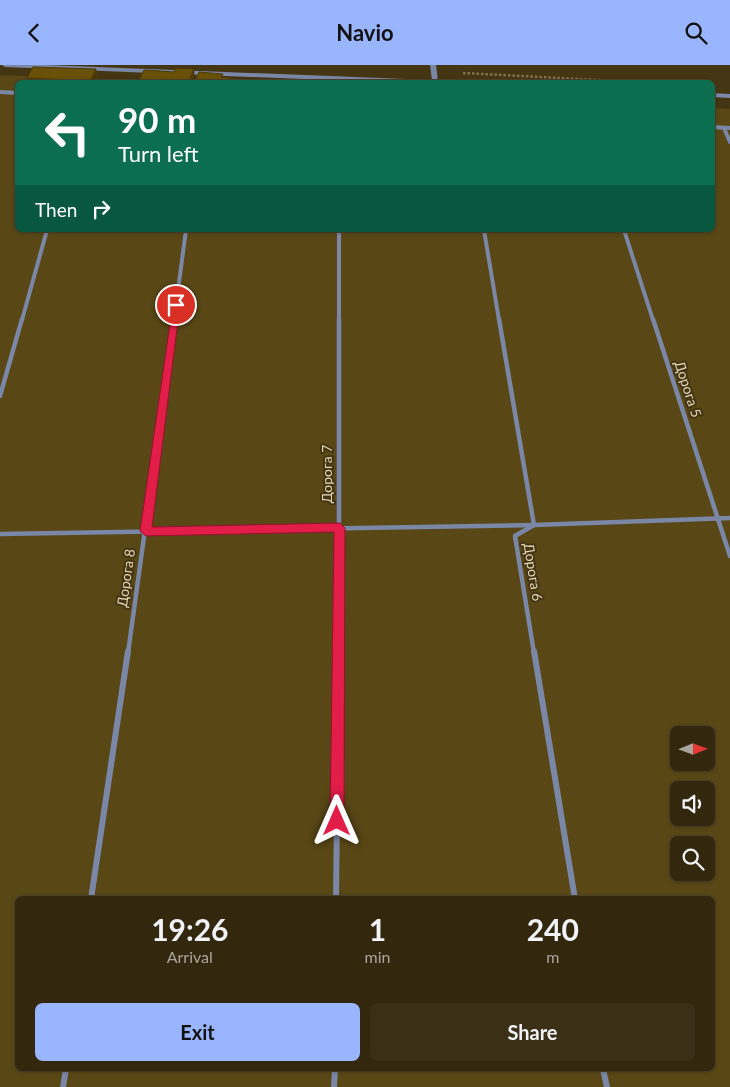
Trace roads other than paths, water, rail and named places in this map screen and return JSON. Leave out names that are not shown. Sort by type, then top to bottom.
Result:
[{"type":"street","points":[[4,65],[408,80]]},
{"type":"street","points":[[433,65],[435,80]]},
{"type":"street","points":[[0,92],[15,93]]},
{"type":"street","points":[[715,95],[730,96]]},
{"type":"street","points":[[715,127],[730,128]]},
{"type":"street","points":[[724,128],[730,143]]},
{"type":"street","points":[[0,396],[46,232]]},
{"type":"street","name":"Дорога 8","points":[[91,896],[146,531],[186,232]]},
{"type":"street","name":"Дорога 7","points":[[336,896],[340,528],[339,232]]},
{"type":"street","name":"Дорога 6","points":[[484,232],[534,525],[515,536],[575,896]]},
{"type":"street","name":"Дорога 5","points":[[625,232],[719,518],[730,557]]},
{"type":"street","points":[[0,534],[534,525],[730,518]]},
{"type":"street","points":[[63,1087],[66,1071]]},
{"type":"street","points":[[334,1087],[335,1071]]},
{"type":"street","points":[[604,1071],[606,1087]]}]
